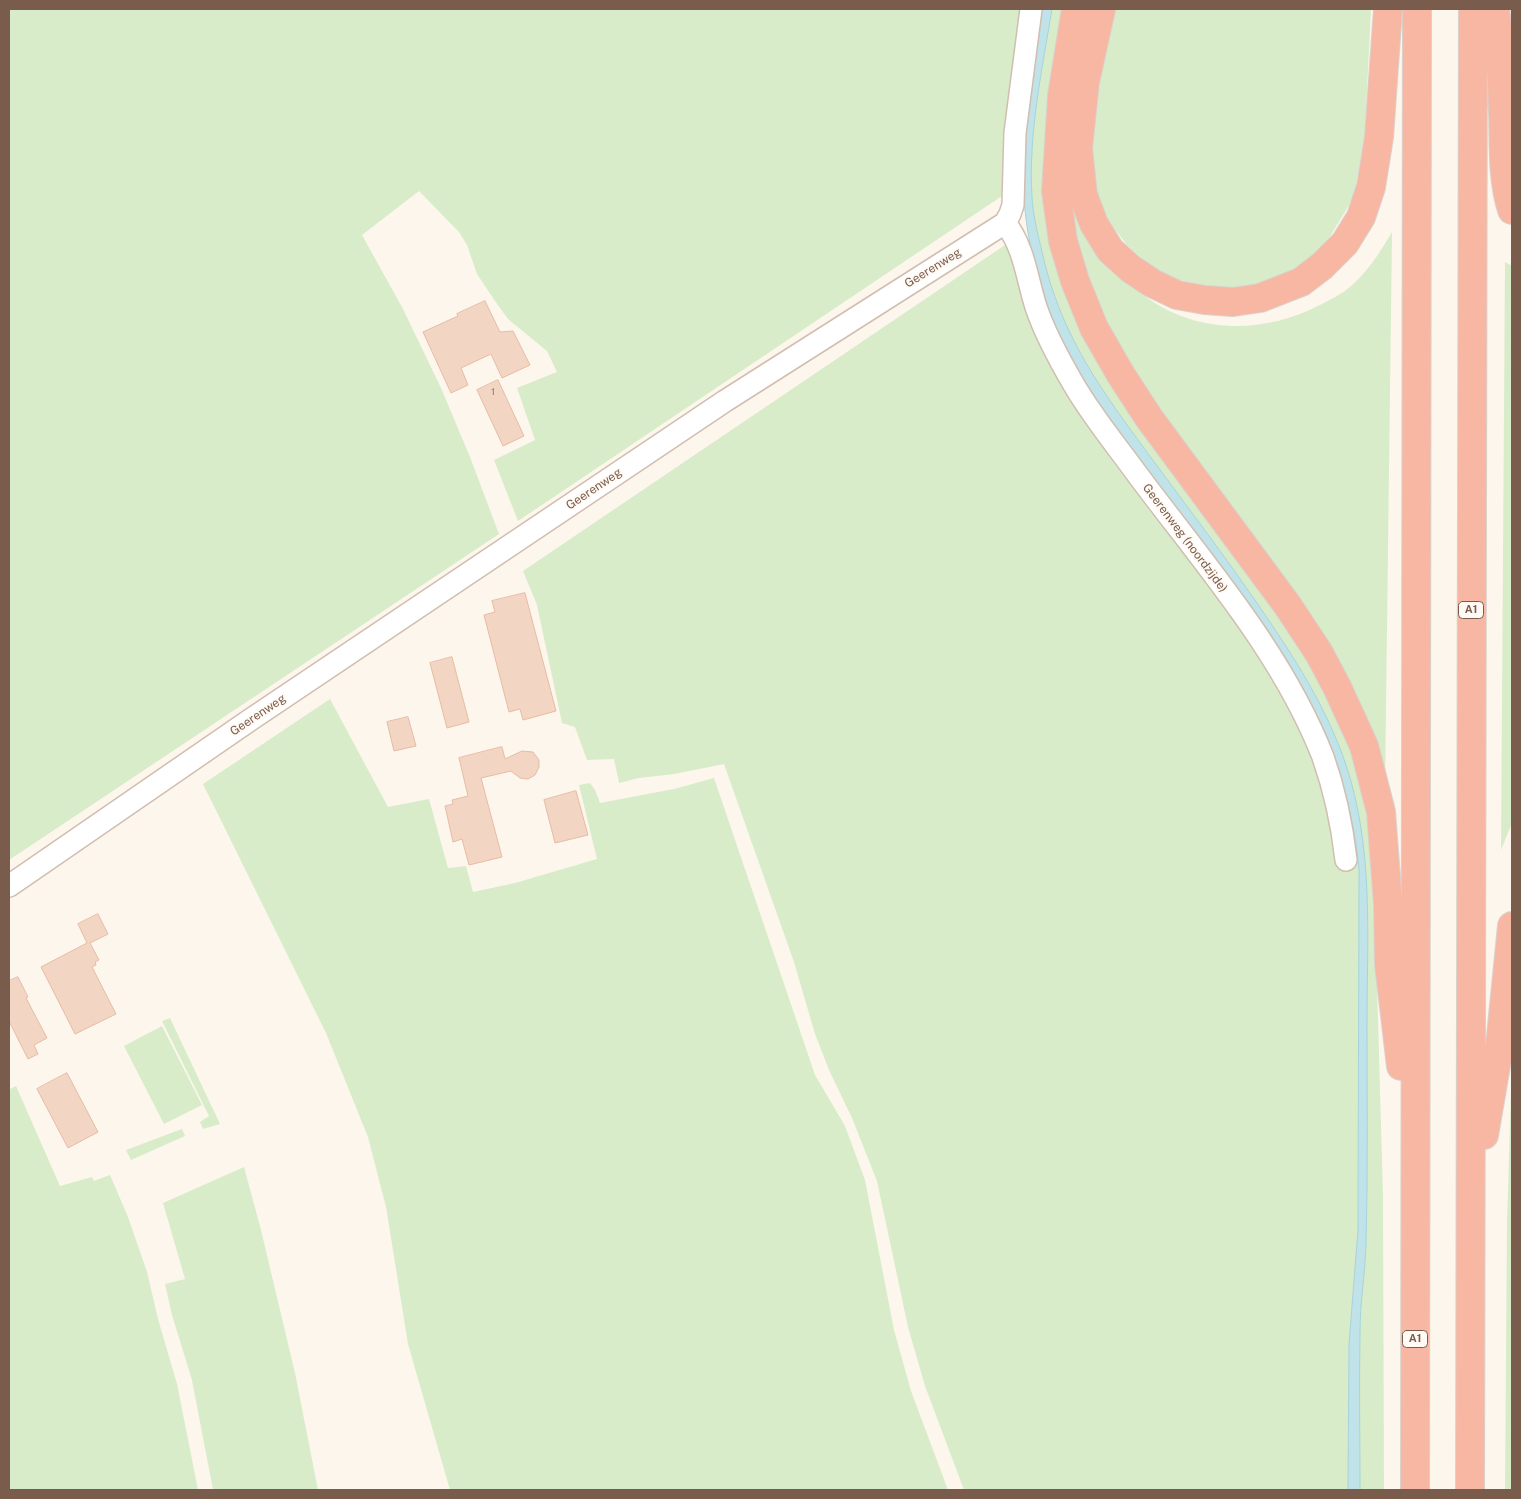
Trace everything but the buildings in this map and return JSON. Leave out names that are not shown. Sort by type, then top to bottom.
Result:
[{"type":"highway","name":"A1","points":[[1076,9],[1062,96],[1056,191],[1063,241],[1075,281],[1094,328],[1121,376],[1149,418],[1288,606],[1319,654],[1364,746],[1381,812],[1388,904],[1389,964],[1416,1189]]},
{"type":"highway","points":[[1101,9],[1085,82],[1078,148],[1083,195],[1094,224],[1110,250],[1131,268],[1152,282],[1177,295],[1233,302],[1260,298],[1301,282],[1322,266],[1345,243],[1361,218],[1371,187],[1380,137],[1388,9]]},
{"type":"highway","name":"A1","points":[[1415,1490],[1417,9]]},
{"type":"highway","name":"A1","points":[[1470,1490],[1473,9]]},
{"type":"highway","points":[[1495,9],[1501,58],[1508,197],[1512,210]]},
{"type":"highway","name":"A1","points":[[1471,1212],[1501,1036],[1512,926]]},
{"type":"street","points":[[1005,223],[1013,205],[1015,133],[1031,9]]},
{"type":"street","name":"Geerenweg (noordzijde)","points":[[1005,223],[1017,242],[1037,309],[1055,350],[1075,386],[1112,440],[1234,602],[1288,685],[1323,757],[1342,824],[1346,860]]},
{"type":"street","name":"Geerenweg","points":[[9,886],[250,720],[725,401],[1005,223]]},
{"type":"green space","points":[[9,9],[1024,9],[1002,166],[1002,196],[518,521],[494,460],[535,440],[517,388],[557,372],[547,351],[508,319],[477,274],[467,245],[459,232],[419,191],[362,235],[403,309],[441,388],[499,534],[9,860]]},
{"type":"green space","points":[[1052,9],[1065,9],[1052,232],[1257,580],[1322,682],[1347,737],[1356,764],[1369,829],[1373,871],[1383,1196],[1384,1490],[1360,1490],[1360,1321],[1365,1256],[1367,1190],[1368,926],[1365,861],[1355,797],[1346,765],[1329,722],[1297,663],[1233,569],[1116,410],[1085,362],[1060,311],[1050,283],[1036,225],[1031,174],[1034,126]]},
{"type":"green space","points":[[1115,9],[1371,9],[1365,132],[1354,197],[1323,248],[1305,262],[1280,277],[1250,287],[1222,288],[1173,279],[1148,264],[1127,245],[1109,222],[1099,198],[1091,168],[1092,136],[1101,75]]},
{"type":"green space","points":[[1073,143],[1121,274],[1128,283],[1146,297],[1166,309],[1188,318],[1210,324],[1232,326],[1278,321],[1300,314],[1345,291],[1359,279],[1392,232],[1385,787],[1085,292],[1065,183]]},
{"type":"green space","points":[[1008,243],[1020,288],[1040,332],[1242,626],[1312,745],[1344,862],[1359,862],[1358,1230],[1349,1344],[1348,1490],[964,1490],[925,1386],[908,1327],[877,1181],[815,1034],[794,962],[724,764],[619,783],[614,759],[587,760],[575,727],[562,723],[537,605],[523,571]]},
{"type":"green space","points":[[1505,262],[1512,266],[1512,823],[1501,850]]},
{"type":"green space","points":[[330,699],[388,807],[429,799],[448,868],[466,866],[473,892],[515,883],[597,859],[579,785],[590,783],[600,803],[674,789],[714,778],[815,1075],[845,1126],[865,1180],[894,1330],[911,1391],[948,1490],[450,1490],[408,1344],[386,1207],[368,1137],[326,1033],[203,784]]},
{"type":"green space","points":[[170,1018],[220,1124],[203,1129],[200,1122],[209,1116],[162,1021]]},
{"type":"green space","points":[[162,1026],[202,1105],[164,1124],[124,1046]]},
{"type":"green space","points":[[1512,1057],[1512,1490],[1505,1490],[1507,1223]]},
{"type":"green space","points":[[9,1086],[10,1089],[16,1086],[60,1186],[92,1177],[94,1181],[110,1175],[128,1217],[147,1272],[158,1319],[177,1384],[198,1490],[9,1490]]},
{"type":"green space","points":[[182,1129],[185,1136],[131,1160],[126,1150]]},
{"type":"green space","points":[[244,1167],[295,1373],[318,1490],[213,1490],[192,1380],[172,1315],[165,1284],[185,1279],[163,1203]]},
{"type":"water","points":[[1042,9],[1052,9],[1034,126],[1031,174],[1032,197],[1042,252],[1060,311],[1085,362],[1116,410],[1233,569],[1297,663],[1329,722],[1346,765],[1355,797],[1365,861],[1368,926],[1367,1190],[1365,1256],[1360,1321],[1360,1490],[1348,1490],[1349,1344],[1358,1230],[1359,870],[1356,843],[1336,763],[1093,397],[1065,347],[1048,308],[1036,270],[1028,234],[1023,174],[1028,103]]}]
